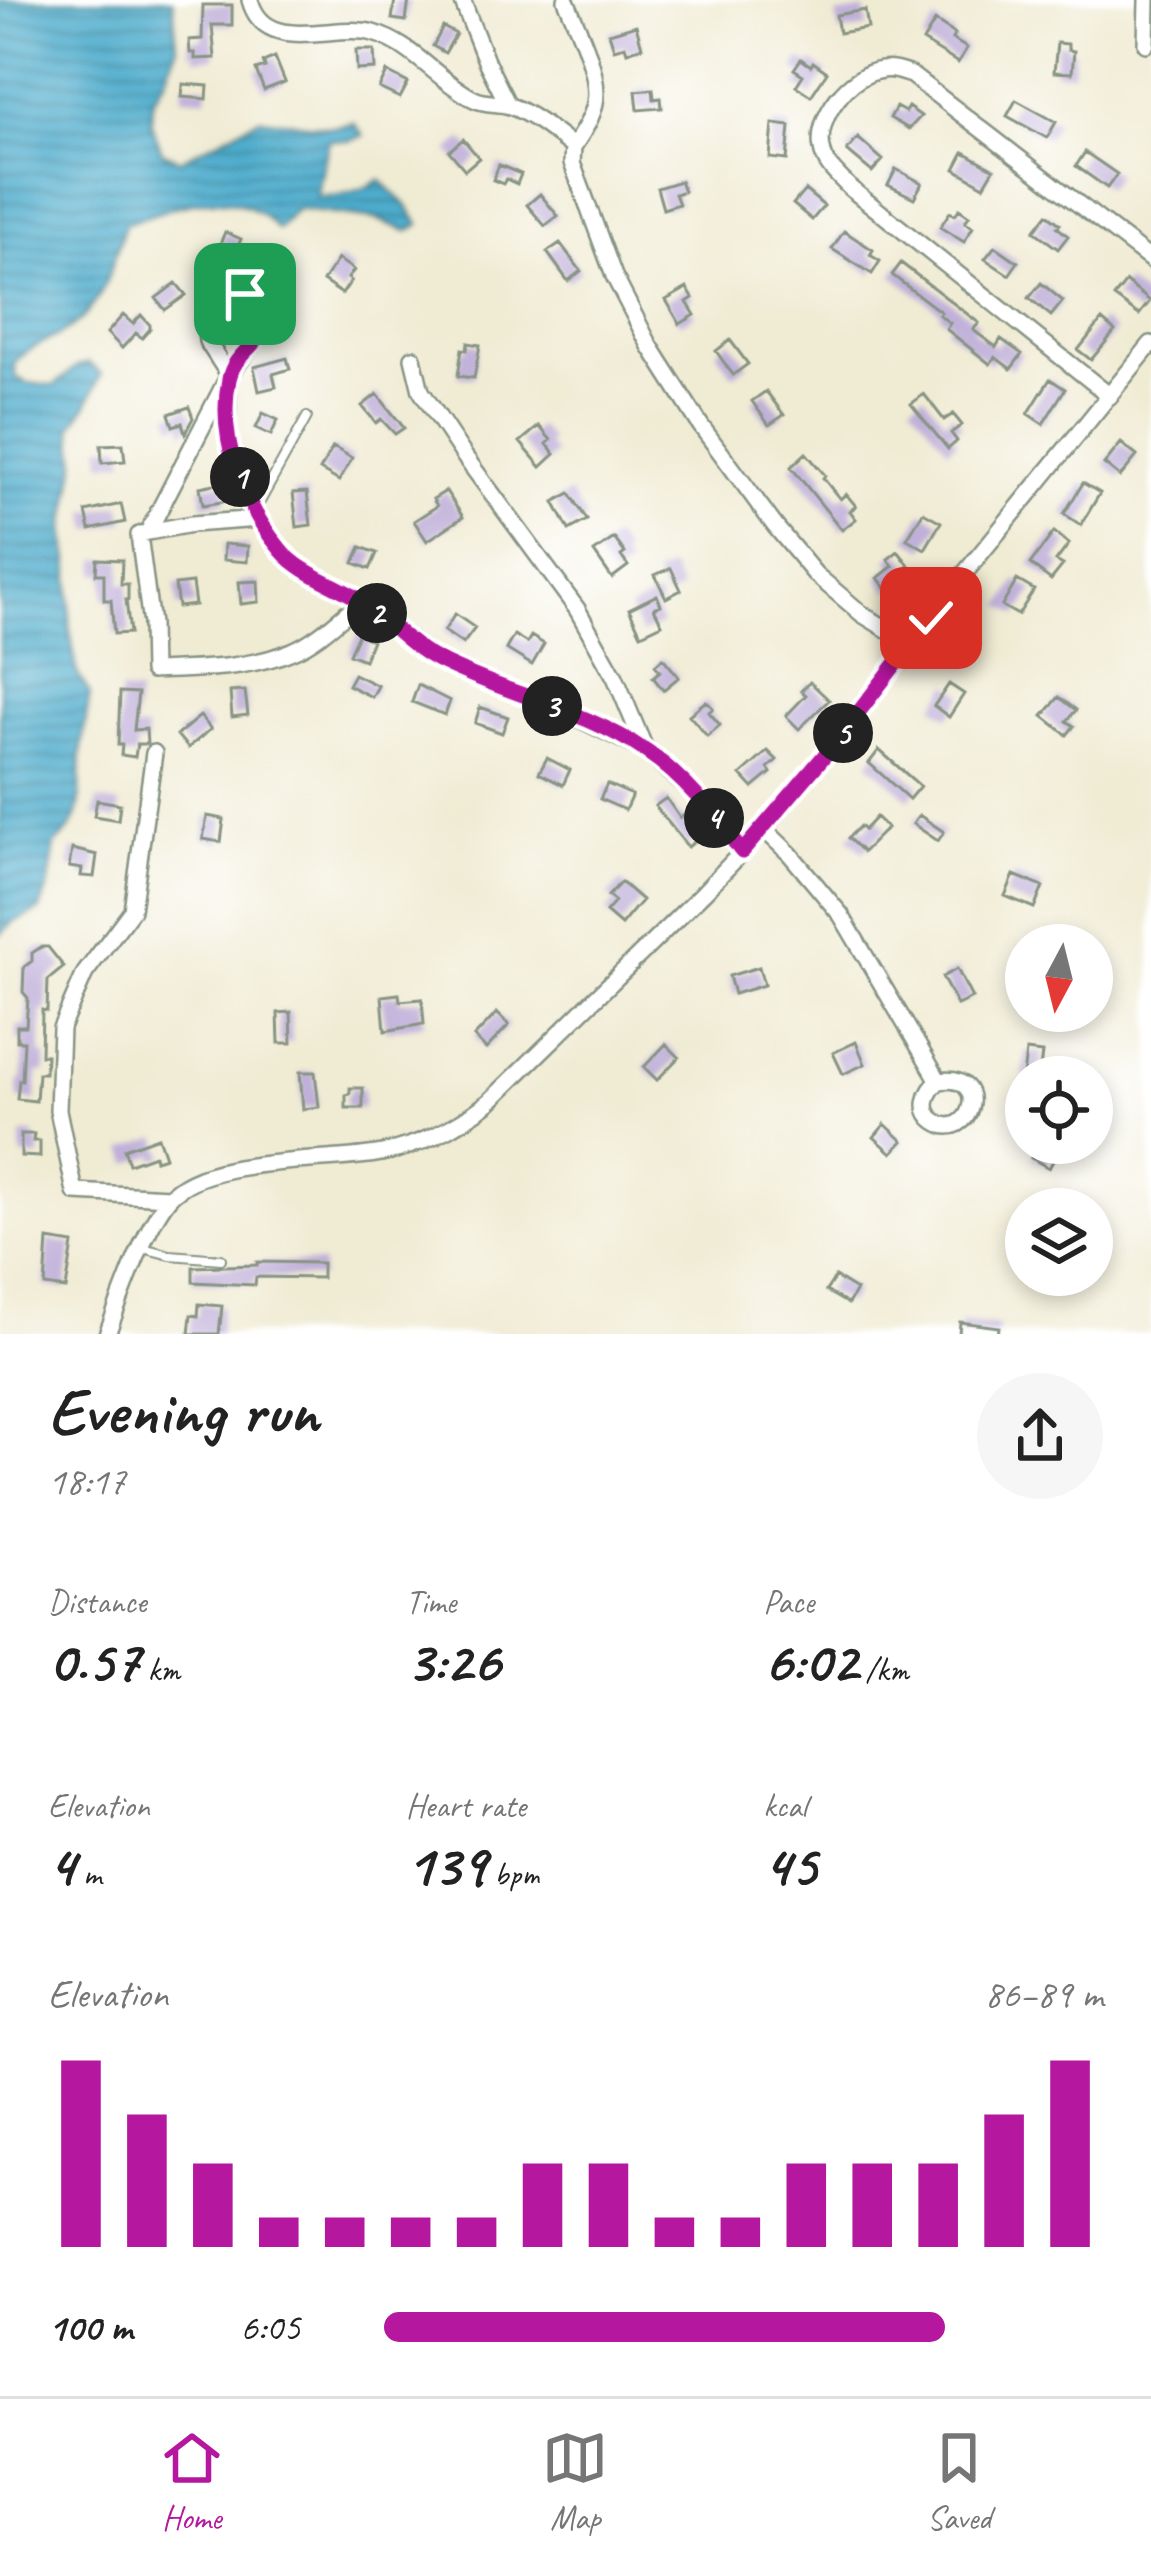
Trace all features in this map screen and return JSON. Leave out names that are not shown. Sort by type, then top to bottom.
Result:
[{"type":"street","points":[[250,0],[263,24],[278,31],[371,32],[399,44],[475,99],[508,105],[573,146]]},
{"type":"street","points":[[462,0],[508,105]]},
{"type":"street","points":[[566,0],[591,69],[596,100],[573,146],[572,163],[614,276],[674,387],[775,526],[815,574],[862,614],[911,644]]},
{"type":"street","points":[[1146,44],[1147,0]]},
{"type":"street","points":[[1110,396],[850,188],[828,166],[822,151],[825,121],[842,95],[866,75],[880,70],[910,75],[1151,260]]},
{"type":"street","points":[[148,532],[229,375],[257,339],[262,322],[245,294],[228,291],[212,303],[205,322],[207,341],[229,375],[231,454],[257,515],[284,555],[361,601],[433,658],[563,711],[646,752],[692,792],[742,852]]},
{"type":"street","points":[[106,1334],[142,1248],[170,1197],[195,1179],[225,1170],[380,1154],[425,1142],[465,1120],[506,1086],[764,829],[1151,344]]},
{"type":"street","points":[[412,358],[421,391],[464,458],[577,609],[615,677],[646,752]]},
{"type":"street","points":[[257,515],[139,535],[152,671],[236,664],[296,650],[361,601]]},
{"type":"street","points":[[154,753],[132,910],[85,973],[61,1028],[58,1110],[75,1192],[170,1197]]},
{"type":"street","points":[[764,829],[841,915],[939,1081]]},
{"type":"lane","points":[[257,515],[307,417]]},
{"type":"lane","points":[[142,1248],[220,1259]]},
{"type":"water","points":[[0,0],[173,0],[177,48],[152,101],[151,123],[162,152],[180,160],[260,118],[331,127],[354,123],[363,136],[329,140],[317,196],[350,193],[380,180],[419,224],[408,231],[376,219],[296,209],[278,230],[241,204],[208,201],[125,224],[106,282],[91,308],[69,329],[14,364],[16,377],[54,386],[88,363],[101,374],[72,427],[77,461],[65,528],[70,630],[77,673],[90,694],[80,802],[73,823],[55,845],[40,910],[12,923],[0,935]]},
{"type":"building","points":[[395,0],[409,0],[406,21],[392,19]]},
{"type":"building","points":[[203,5],[232,5],[232,25],[212,25],[215,58],[195,59],[189,40],[202,39]]},
{"type":"building","points":[[865,10],[868,28],[839,33],[836,15]]},
{"type":"building","points":[[935,21],[967,48],[958,63],[923,41]]},
{"type":"building","points":[[636,25],[642,47],[627,52],[625,46],[614,49],[609,33]]},
{"type":"building","points":[[443,27],[456,34],[445,53],[433,46]]},
{"type":"building","points":[[1057,43],[1068,44],[1068,50],[1074,51],[1072,73],[1054,72]]},
{"type":"building","points":[[356,50],[374,50],[375,69],[357,70]]},
{"type":"building","points":[[275,57],[285,82],[264,90],[256,70]]},
{"type":"building","points":[[801,59],[827,72],[811,96],[796,86],[803,75],[794,69]]},
{"type":"building","points":[[387,72],[408,83],[400,98],[379,88]]},
{"type":"building","points":[[183,84],[208,86],[207,99],[182,97]]},
{"type":"building","points":[[653,89],[662,108],[638,110],[636,91]]},
{"type":"building","points":[[1016,100],[1056,122],[1047,138],[1007,116]]},
{"type":"building","points":[[896,107],[905,112],[908,107],[921,116],[909,129],[890,118]]},
{"type":"building","points":[[773,124],[790,126],[787,160],[770,158]]},
{"type":"building","points":[[858,138],[883,160],[872,172],[847,151]]},
{"type":"building","points":[[463,139],[479,158],[465,170],[449,151]]},
{"type":"building","points":[[964,152],[994,169],[984,186],[955,169]]},
{"type":"building","points":[[1085,152],[1117,174],[1107,188],[1076,166]]},
{"type":"building","points":[[499,165],[521,174],[517,184],[493,180]]},
{"type":"building","points":[[896,169],[922,183],[914,198],[888,185]]},
{"type":"building","points":[[680,181],[684,191],[675,194],[679,204],[663,209],[657,188]]},
{"type":"building","points":[[805,190],[824,206],[812,220],[793,204]]},
{"type":"building","points":[[540,194],[558,216],[545,226],[527,205]]},
{"type":"building","points":[[959,209],[973,227],[964,242],[940,227],[950,212],[955,215]]},
{"type":"building","points":[[1047,214],[1068,236],[1058,249],[1034,231]]},
{"type":"building","points":[[844,231],[873,250],[870,255],[880,261],[872,274],[832,249]]},
{"type":"building","points":[[225,232],[241,239],[231,262],[215,256]]},
{"type":"building","points":[[560,243],[581,271],[568,281],[547,252]]},
{"type":"building","points":[[995,246],[1018,262],[1009,275],[985,259]]},
{"type":"building","points":[[338,259],[354,270],[342,294],[323,281]]},
{"type":"building","points":[[901,263],[979,323],[973,330],[996,347],[1001,339],[1022,354],[1011,369],[995,357],[990,364],[946,329],[950,323],[941,312],[892,275]]},
{"type":"building","points":[[1126,282],[1150,301],[1139,315],[1114,297]]},
{"type":"building","points":[[176,283],[186,295],[165,310],[156,298]]},
{"type":"building","points":[[1041,283],[1063,301],[1051,316],[1029,298]]},
{"type":"building","points":[[687,288],[693,298],[687,302],[695,315],[680,324],[666,300]]},
{"type":"building","points":[[123,315],[133,324],[141,315],[150,329],[142,338],[136,333],[122,348],[107,333]]},
{"type":"building","points":[[1102,320],[1115,331],[1091,360],[1078,350]]},
{"type":"building","points":[[730,340],[748,364],[733,375],[716,351]]},
{"type":"building","points":[[468,343],[480,345],[474,378],[458,376],[462,349],[467,350]]},
{"type":"building","points":[[287,358],[290,369],[273,374],[276,387],[259,391],[254,367]]},
{"type":"building","points":[[1050,379],[1065,389],[1043,424],[1028,414]]},
{"type":"building","points":[[766,391],[784,415],[769,425],[752,401]]},
{"type":"building","points":[[377,394],[404,428],[395,434],[381,419],[376,423],[362,406]]},
{"type":"building","points":[[924,394],[944,420],[953,414],[962,425],[951,433],[957,441],[948,449],[911,404]]},
{"type":"building","points":[[189,407],[193,418],[185,433],[182,423],[173,426],[169,414]]},
{"type":"building","points":[[263,413],[278,420],[271,435],[256,428]]},
{"type":"building","points":[[539,426],[555,454],[541,467],[520,442]]},
{"type":"building","points":[[1121,443],[1137,456],[1120,477],[1104,464]]},
{"type":"building","points":[[123,444],[125,461],[102,463],[101,445]]},
{"type":"building","points":[[333,447],[352,458],[339,481],[320,470]]},
{"type":"building","points":[[806,453],[840,499],[846,494],[856,506],[850,511],[856,519],[842,530],[791,467]]},
{"type":"building","points":[[224,482],[227,501],[203,505],[200,487]]},
{"type":"building","points":[[1083,483],[1100,493],[1081,525],[1064,514]]},
{"type":"building","points":[[446,491],[463,517],[427,541],[414,521],[437,506],[433,499]]},
{"type":"building","points":[[307,492],[311,525],[297,527],[293,493]]},
{"type":"building","points":[[570,493],[587,520],[569,530],[554,502]]},
{"type":"building","points":[[121,504],[125,522],[90,530],[86,512]]},
{"type":"building","points":[[923,512],[941,522],[925,549],[907,539]]},
{"type":"building","points":[[1054,532],[1069,544],[1056,561],[1063,565],[1051,580],[1030,564]]},
{"type":"building","points":[[614,538],[628,566],[612,578],[594,552]]},
{"type":"building","points":[[224,544],[248,546],[247,562],[223,560]]},
{"type":"building","points":[[361,547],[377,553],[370,569],[354,563]]},
{"type":"building","points":[[898,551],[909,565],[902,572],[906,577],[888,591],[878,578],[893,566],[888,559]]},
{"type":"building","points":[[97,559],[122,560],[121,584],[128,584],[130,633],[114,634],[111,600],[104,600],[104,574],[96,574]]},
{"type":"building","points":[[671,568],[681,590],[666,598],[655,575]]},
{"type":"building","points":[[1017,580],[1034,590],[1018,615],[1002,606]]},
{"type":"building","points":[[258,581],[259,602],[241,604],[239,582]]},
{"type":"building","points":[[192,583],[195,605],[178,607],[175,585]]},
{"type":"building","points":[[657,595],[661,605],[654,608],[662,624],[641,634],[629,609]]},
{"type":"building","points":[[455,614],[475,628],[463,644],[444,631]]},
{"type":"building","points":[[358,634],[372,640],[364,660],[349,654]]},
{"type":"building","points":[[514,635],[527,643],[531,636],[544,644],[532,665],[506,649]]},
{"type":"building","points":[[663,658],[679,677],[663,690],[653,677],[660,671],[655,665]]},
{"type":"building","points":[[354,674],[378,686],[372,697],[348,685]]},
{"type":"building","points":[[810,682],[829,700],[799,729],[786,716],[806,695],[801,691]]},
{"type":"building","points":[[949,684],[964,694],[949,717],[934,706]]},
{"type":"building","points":[[418,685],[450,701],[445,715],[412,702]]},
{"type":"building","points":[[245,691],[248,715],[232,717],[230,692]]},
{"type":"building","points":[[120,692],[138,693],[134,730],[146,729],[147,744],[137,744],[135,757],[121,755],[122,745],[118,745]]},
{"type":"building","points":[[1059,697],[1076,710],[1067,721],[1074,726],[1067,735],[1043,716]]},
{"type":"building","points":[[706,701],[720,725],[707,736],[689,715]]},
{"type":"building","points":[[480,707],[508,717],[502,733],[475,723]]},
{"type":"building","points":[[200,716],[211,729],[188,748],[177,735]]},
{"type":"building","points":[[879,750],[920,786],[909,799],[869,763]]},
{"type":"building","points":[[768,751],[777,760],[768,768],[771,773],[753,788],[741,775]]},
{"type":"building","points":[[547,758],[570,770],[563,785],[539,773]]},
{"type":"building","points":[[607,784],[632,795],[625,810],[600,799]]},
{"type":"building","points":[[666,798],[701,836],[688,847],[655,806]]},
{"type":"building","points":[[97,800],[120,804],[118,820],[94,816]]},
{"type":"building","points":[[919,815],[944,832],[938,841],[913,824]]},
{"type":"building","points":[[207,816],[224,819],[221,842],[203,839]]},
{"type":"building","points":[[876,817],[887,828],[863,852],[848,838]]},
{"type":"building","points":[[72,849],[97,855],[94,877],[81,876],[82,869],[69,867]]},
{"type":"building","points":[[1014,875],[1043,887],[1034,908],[1005,896]]},
{"type":"building","points":[[621,882],[642,900],[621,925],[606,912],[615,902],[608,896]]},
{"type":"building","points":[[41,947],[48,947],[64,967],[48,980],[47,1011],[42,1010],[45,1073],[38,1073],[36,1101],[17,1099],[24,1041],[17,1041],[17,1026],[26,1026],[24,967]]},
{"type":"building","points":[[759,967],[764,985],[734,994],[729,976]]},
{"type":"building","points":[[957,969],[972,998],[957,1005],[942,977]]},
{"type":"building","points":[[399,994],[400,1001],[422,999],[424,1024],[385,1031],[382,996]]},
{"type":"building","points":[[291,1012],[292,1043],[279,1043],[278,1013]]},
{"type":"building","points":[[497,1013],[509,1025],[486,1049],[474,1037]]},
{"type":"building","points":[[856,1042],[865,1064],[843,1074],[833,1053]]},
{"type":"building","points":[[666,1044],[679,1057],[657,1080],[644,1067]]},
{"type":"building","points":[[300,1072],[315,1072],[319,1107],[303,1109]]},
{"type":"building","points":[[350,1088],[363,1088],[363,1108],[346,1108]]},
{"type":"building","points":[[885,1124],[903,1141],[892,1153],[874,1137]]},
{"type":"building","points":[[21,1134],[34,1134],[33,1141],[40,1141],[40,1157],[21,1156]]},
{"type":"building","points":[[158,1137],[165,1157],[155,1160],[154,1155],[129,1164],[124,1149]]},
{"type":"building","points":[[48,1240],[73,1244],[66,1289],[45,1286]]},
{"type":"building","points":[[322,1263],[322,1278],[256,1277],[255,1285],[193,1282],[193,1267]]},
{"type":"building","points":[[835,1277],[856,1290],[848,1304],[826,1291]]},
{"type":"building","points":[[199,1304],[222,1306],[219,1334],[189,1334],[191,1315],[198,1316]]},
{"type":"building","points":[[960,1322],[999,1327],[998,1334],[959,1334]]},
{"type":"route","points":[[245,294],[262,322],[257,339],[229,375],[231,454],[259,519],[284,555],[361,601],[433,658],[591,723],[646,752],[692,792],[742,852],[831,748],[931,618]]}]
